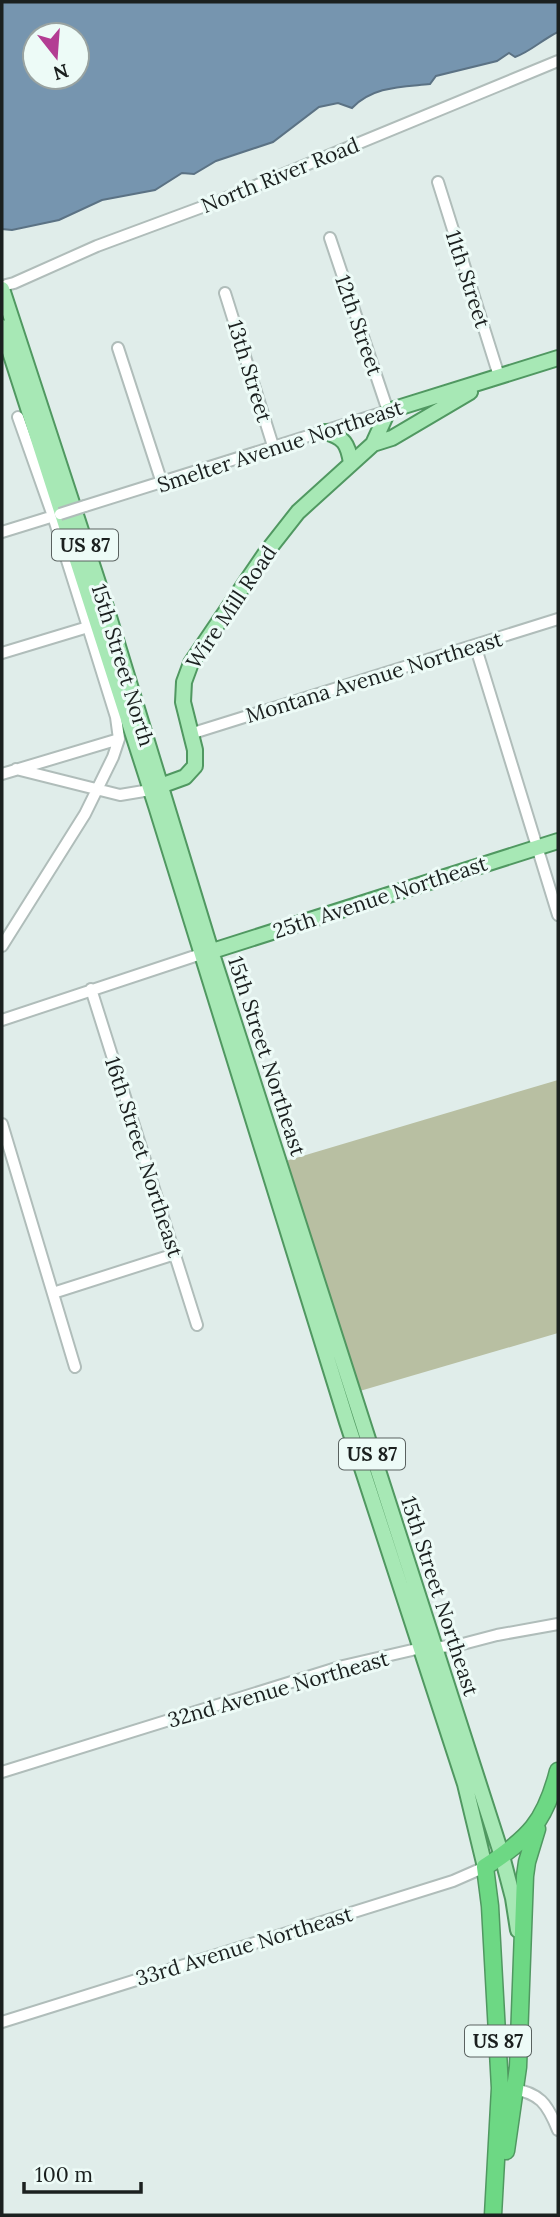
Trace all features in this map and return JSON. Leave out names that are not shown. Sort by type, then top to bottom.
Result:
[{"type":"highway","points":[[522,1960],[527,1862],[558,1771]]},
{"type":"highway","points":[[485,1867],[526,1838],[540,1820]]},
{"type":"highway","name":"15th Street Northeast","points":[[485,1867],[508,2088]]},
{"type":"highway","name":"15th Street Northeast","points":[[494,2215],[522,1960]]},
{"type":"main road","name":"15th Street North","points":[[2,288],[106,607],[156,788]]},
{"type":"main road","name":"15th Street North","points":[[2,327],[161,804]]},
{"type":"main road","name":"Smelter Avenue Northeast","points":[[388,411],[558,358]]},
{"type":"main road","points":[[373,444],[392,438],[499,376]]},
{"type":"main road","name":"Wire Mill Road","points":[[156,788],[185,777],[195,766],[195,750],[184,712],[183,692],[191,663],[265,554],[298,512],[373,444],[388,411]]},
{"type":"main road","points":[[325,432],[340,436],[346,442],[351,463]]},
{"type":"main road","name":"15th Street Northeast","points":[[161,804],[428,1648],[502,1856],[513,1898],[522,1960]]},
{"type":"main road","name":"25th Avenue Northeast","points":[[206,953],[558,841]]},
{"type":"main road","name":"15th Street Northeast","points":[[428,1648],[466,1783],[485,1867]]},
{"type":"street","name":"North River Road","points":[[2,288],[97,246],[233,196],[558,61]]},
{"type":"street","name":"11th Street","points":[[438,182],[499,376]]},
{"type":"street","name":"12th Street","points":[[330,238],[388,411]]},
{"type":"street","name":"13th Street","points":[[225,292],[274,449]]},
{"type":"street","points":[[118,348],[162,483]]},
{"type":"street","name":"Smelter Avenue Northeast","points":[[2,532],[274,449],[388,411]]},
{"type":"street","name":"15th Street North","points":[[18,417],[56,515],[116,717],[119,739],[97,791]]},
{"type":"street","name":"Montana Avenue Northeast","points":[[190,734],[558,619]]},
{"type":"street","points":[[2,653],[88,627]]},
{"type":"street","points":[[475,645],[558,915]]},
{"type":"street","points":[[2,774],[119,739]]},
{"type":"street","name":"Wire Mill Road","points":[[16,769],[120,795],[156,788]]},
{"type":"street","points":[[2,946],[97,791]]},
{"type":"street","name":"25th Avenue Northeast","points":[[2,1020],[206,953]]},
{"type":"street","name":"16th Street Northeast","points":[[91,989],[197,1325]]},
{"type":"street","points":[[2,1124],[75,1367]]},
{"type":"street","points":[[53,1293],[175,1254]]},
{"type":"street","name":"32nd Avenue Northeast","points":[[2,1772],[343,1666],[558,1624]]},
{"type":"street","name":"33rd Avenue Northeast","points":[[2,2022],[453,1881],[485,1867]]},
{"type":"street","points":[[508,2088],[542,2100],[550,2110],[558,2130]]},
{"type":"green space","points":[[558,1080],[558,1333],[353,1393],[279,1163]]},
{"type":"water","points":[[2,2],[558,2],[558,32],[521,55],[515,57],[509,53],[497,61],[436,76],[430,84],[399,87],[369,95],[352,108],[338,103],[319,107],[273,142],[216,161],[194,174],[182,173],[155,190],[102,200],[59,220],[12,230],[2,229]]}]
